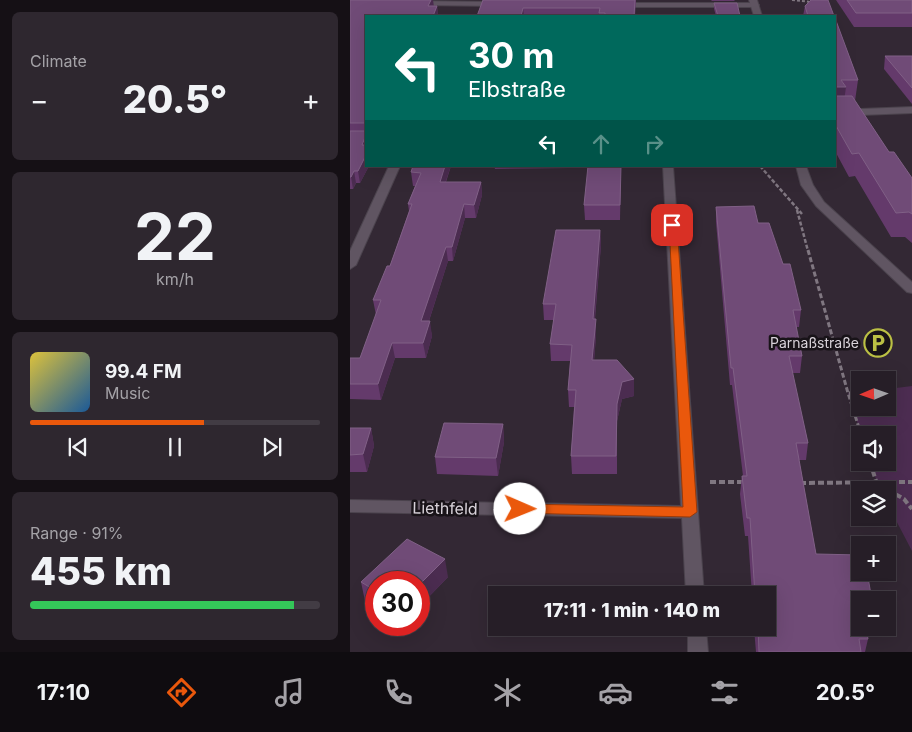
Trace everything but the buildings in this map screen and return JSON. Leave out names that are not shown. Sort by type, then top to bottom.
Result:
[{"type":"street","points":[[407,3],[512,4]]},
{"type":"street","points":[[609,4],[754,3],[758,15]]},
{"type":"street","points":[[836,113],[912,110]]},
{"type":"street","points":[[350,266],[395,167]]},
{"type":"street","points":[[668,167],[694,586]]},
{"type":"street","points":[[801,167],[807,185],[820,204],[912,289]]},
{"type":"street","name":"Liethfeld","points":[[350,506],[690,512]]},
{"type":"street","points":[[697,636],[698,652]]},
{"type":"path","points":[[792,0],[814,2]]},
{"type":"path","points":[[797,209],[858,426]]},
{"type":"path","points":[[689,482],[747,482]]},
{"type":"path","points":[[896,483],[912,482]]},
{"type":"path","points":[[795,483],[851,484]]},
{"type":"path","points":[[896,495],[904,499],[912,509]]},
{"type":"shaded area","points":[[912,386],[912,551],[896,520],[896,481],[877,481],[873,471],[896,471],[896,426],[858,426],[855,416],[896,416],[896,388]]},
{"type":"place","name":"Parnaßstraße","points":[[878,343]]},
{"type":"route","points":[[520,509],[690,512],[672,225]]}]
